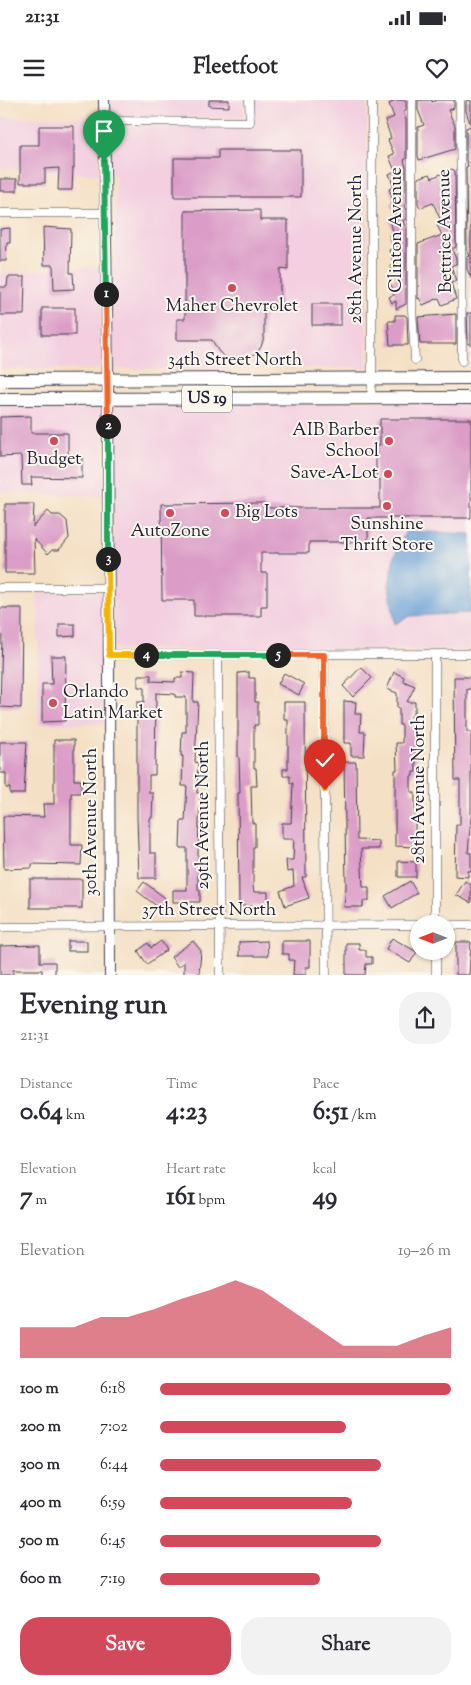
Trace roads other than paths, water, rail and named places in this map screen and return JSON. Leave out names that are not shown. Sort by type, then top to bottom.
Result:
[{"type":"highway","name":"34th Street North","points":[[0,380],[471,378]]},
{"type":"highway","name":"US 19","points":[[0,399],[471,398]]},
{"type":"street","name":"30th Avenue North","points":[[104,100],[104,213],[108,379],[110,975]]},
{"type":"street","points":[[104,121],[250,122],[249,100]]},
{"type":"street","name":"28th Avenue North","points":[[371,398],[372,100]]},
{"type":"street","name":"Clinton Avenue","points":[[412,100],[412,309],[415,360]]},
{"type":"street","name":"Bettrice Avenue","points":[[460,100],[462,361]]},
{"type":"street","points":[[0,212],[104,213]]},
{"type":"street","points":[[0,588],[108,588]]},
{"type":"street","name":"28th Avenue North","points":[[435,654],[435,915]]},
{"type":"street","points":[[109,655],[471,654]]},
{"type":"street","name":"29th Avenue North","points":[[218,655],[220,975]]},
{"type":"street","points":[[324,655],[326,975]]},
{"type":"street","name":"37th Street North","points":[[0,927],[410,925]]},
{"type":"street","points":[[455,925],[471,925]]},
{"type":"street","points":[[436,960],[436,975]]},
{"type":"water","points":[[406,531],[471,534],[471,613],[410,616],[395,624],[389,585],[394,557]]},
{"type":"place","name":"Maher Chevrolet","points":[[232,288]]},
{"type":"place","name":"Budget","points":[[54,441]]},
{"type":"place","name":"AIB Barber School","points":[[389,441]]},
{"type":"place","name":"Save-A-Lot","points":[[388,474]]},
{"type":"place","name":"Sunshine Thrift Store","points":[[387,506]]},
{"type":"place","name":"AutoZone","points":[[170,513]]},
{"type":"place","name":"Big Lots","points":[[225,513]]},
{"type":"place","name":"Orlando Latin Market","points":[[53,703]]}]
